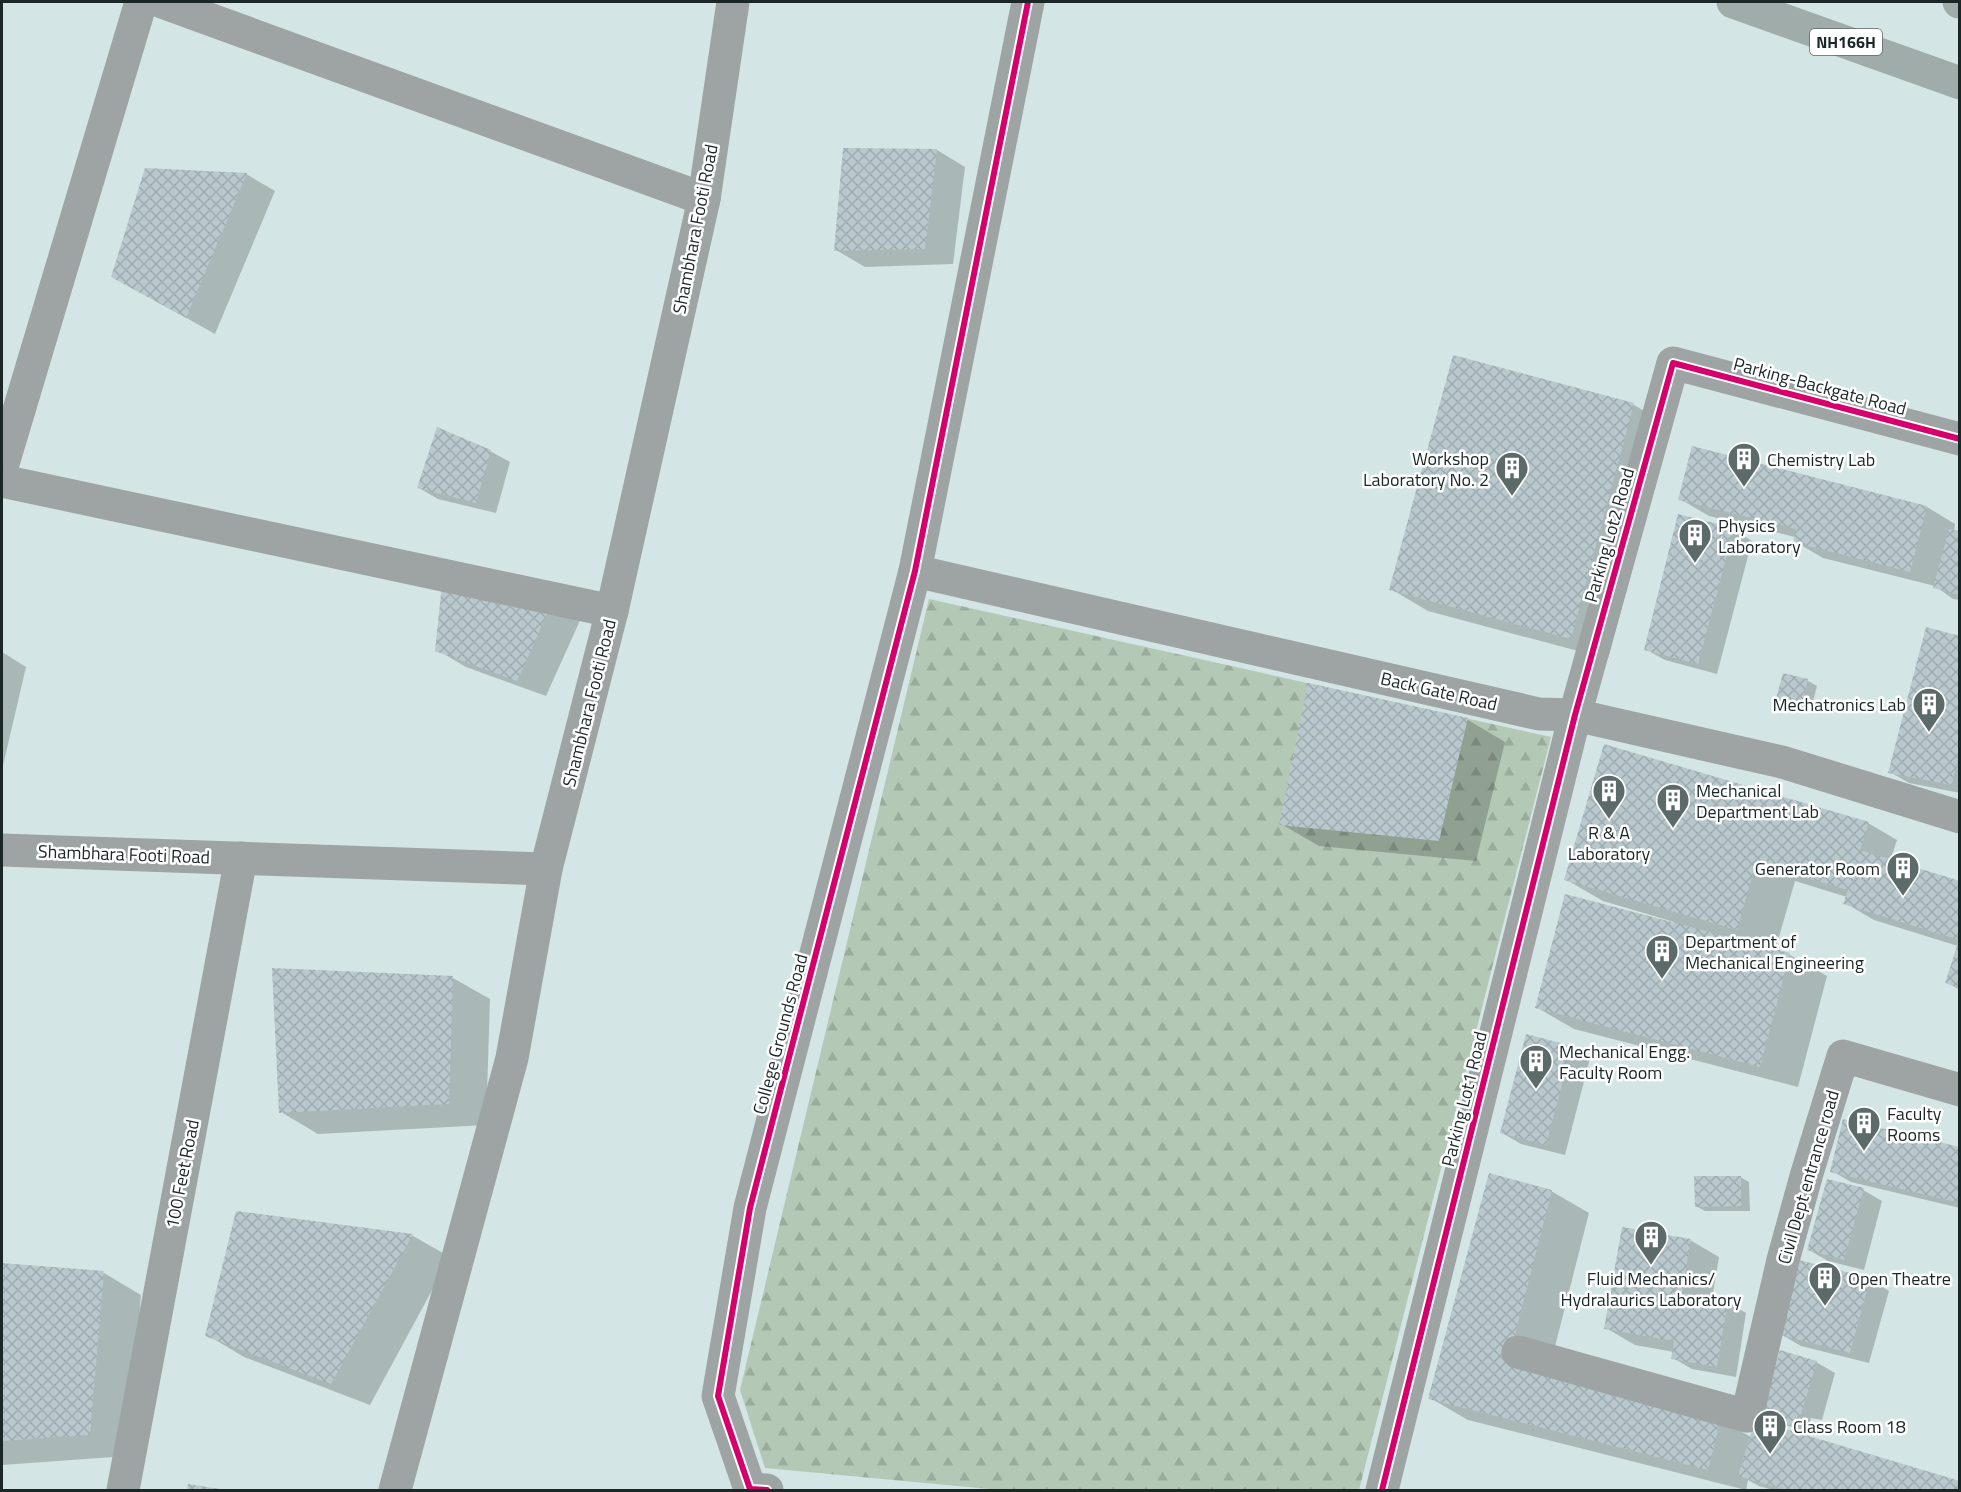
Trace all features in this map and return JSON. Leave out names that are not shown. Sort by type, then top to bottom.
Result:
[{"type":"highway","name":"NH166H","points":[[1733,2],[1959,83]]},
{"type":"street","points":[[2,467],[141,2]]},
{"type":"street","points":[[162,2],[704,199]]},
{"type":"street","name":"Shambhara Footi Road","points":[[2,850],[546,869],[612,611],[704,199],[733,2]]},
{"type":"street","points":[[915,571],[1028,2]]},
{"type":"street","name":"Parking-Backgate Road","points":[[1673,363],[1959,439]]},
{"type":"street","name":"Parking Lot2 Road","points":[[1575,715],[1673,363]]},
{"type":"street","points":[[2,481],[612,611]]},
{"type":"street","name":"Back Gate Road","points":[[915,571],[1539,714],[1575,715],[1782,762],[1959,817]]},
{"type":"street","name":"College Grounds Road","points":[[767,1491],[750,1489],[718,1396],[750,1208],[915,571]]},
{"type":"street","name":"Parking Lot1 Road","points":[[1382,1491],[1575,715]]},
{"type":"street","name":"100 Feet Road","points":[[123,1491],[241,858]]},
{"type":"street","points":[[395,1491],[512,1058],[546,869]]},
{"type":"street","name":"Civil Dept entrance road","points":[[1518,1352],[1747,1416],[1786,1249],[1843,1056],[1959,1090]]},
{"type":"green space","points":[[929,599],[1551,737],[1359,1490],[1000,1490],[765,1468],[740,1390]]},
{"type":"building","points":[[843,148],[937,149],[925,249],[834,251]]},
{"type":"building","points":[[145,168],[247,173],[186,318],[111,277]]},
{"type":"building","name":"Workshop Laboratory No. 2","points":[[1453,355],[1634,403],[1571,639],[1389,590]]},
{"type":"building","points":[[437,427],[491,450],[476,503],[417,488]]},
{"type":"building","points":[[1692,446],[1927,506],[1910,572],[1793,542],[1796,529],[1678,500]]},
{"type":"building","name":"Physics Laboratory","points":[[1678,514],[1734,528],[1698,664],[1644,650]]},
{"type":"building","points":[[1949,529],[1960,531],[1960,595],[1933,588]]},
{"type":"building","points":[[443,575],[554,599],[517,681],[435,651]]},
{"type":"building","points":[[1926,627],[1960,636],[1960,749],[1952,785],[1888,773]]},
{"type":"building","points":[[1783,673],[1808,679],[1801,709],[1775,702]]},
{"type":"building","points":[[1308,683],[1468,718],[1439,841],[1279,825]]},
{"type":"building","name":"Mechanical Department Lab","points":[[1604,744],[1869,822],[1860,850],[1960,881],[1960,988],[1945,983],[1959,940],[1843,904],[1848,890],[1756,863],[1737,930],[1564,880]]},
{"type":"building","name":"Department of Mechanical Engineering","points":[[1565,894],[1790,953],[1760,1067],[1535,1008]]},
{"type":"building","points":[[272,968],[453,976],[449,1104],[279,1113]]},
{"type":"building","name":"Mechanical Engg. Faculty Room","points":[[1526,1034],[1572,1046],[1546,1145],[1500,1133]]},
{"type":"building","points":[[1843,1119],[1960,1147],[1960,1203],[1830,1172]]},
{"type":"building","points":[[1489,1173],[1552,1190],[1508,1362],[1721,1418],[1708,1470],[1428,1399]]},
{"type":"building","points":[[1694,1176],[1741,1176],[1741,1206],[1695,1207]]},
{"type":"building","points":[[1827,1179],[1864,1188],[1844,1260],[1807,1250]]},
{"type":"building","points":[[236,1211],[413,1234],[331,1384],[205,1336]]},
{"type":"building","name":"Fluid Mechanics/ Hydralaurics Laboratory","points":[[1622,1227],[1691,1239],[1682,1293],[1728,1300],[1717,1367],[1671,1359],[1674,1341],[1604,1329]]},
{"type":"building","name":"Open Theatre","points":[[1799,1260],[1870,1278],[1850,1353],[1780,1335]]},
{"type":"building","points":[[2,1263],[104,1271],[90,1435],[2,1441]]},
{"type":"building","points":[[1780,1350],[1817,1361],[1797,1427],[1761,1417]]},
{"type":"building","points":[[1755,1420],[1960,1481],[1960,1490],[1785,1490],[1738,1476]]},
{"type":"building","points":[[188,1484],[220,1489],[220,1490],[187,1490]]},
{"type":"cycle path","points":[[767,1490],[750,1489],[718,1396],[750,1208],[915,571],[1028,2]]},
{"type":"cycle path","points":[[1382,1490],[1575,715],[1673,363],[1960,439]]},
{"type":"place","name":"Chemistry Lab","points":[[1744,488]]},
{"type":"place","name":"Workshop Laboratory No. 2","points":[[1512,497]]},
{"type":"place","name":"Physics Laboratory","points":[[1695,564]]},
{"type":"place","name":"Mechatronics Lab","points":[[1929,733]]},
{"type":"place","name":"R & A Laboratory","points":[[1609,820]]},
{"type":"place","name":"Mechanical Department Lab","points":[[1673,829]]},
{"type":"place","name":"Generator Room","points":[[1903,897]]},
{"type":"place","name":"Department of Mechanical Engineering","points":[[1662,980]]},
{"type":"place","name":"Mechanical Engg. Faculty Room","points":[[1536,1090]]},
{"type":"place","name":"Faculty Rooms","points":[[1864,1152]]},
{"type":"place","name":"Fluid Mechanics/ Hydralaurics Laboratory","points":[[1651,1266]]},
{"type":"place","name":"Open Theatre","points":[[1825,1307]]},
{"type":"place","name":"Class Room 18","points":[[1770,1455]]}]
